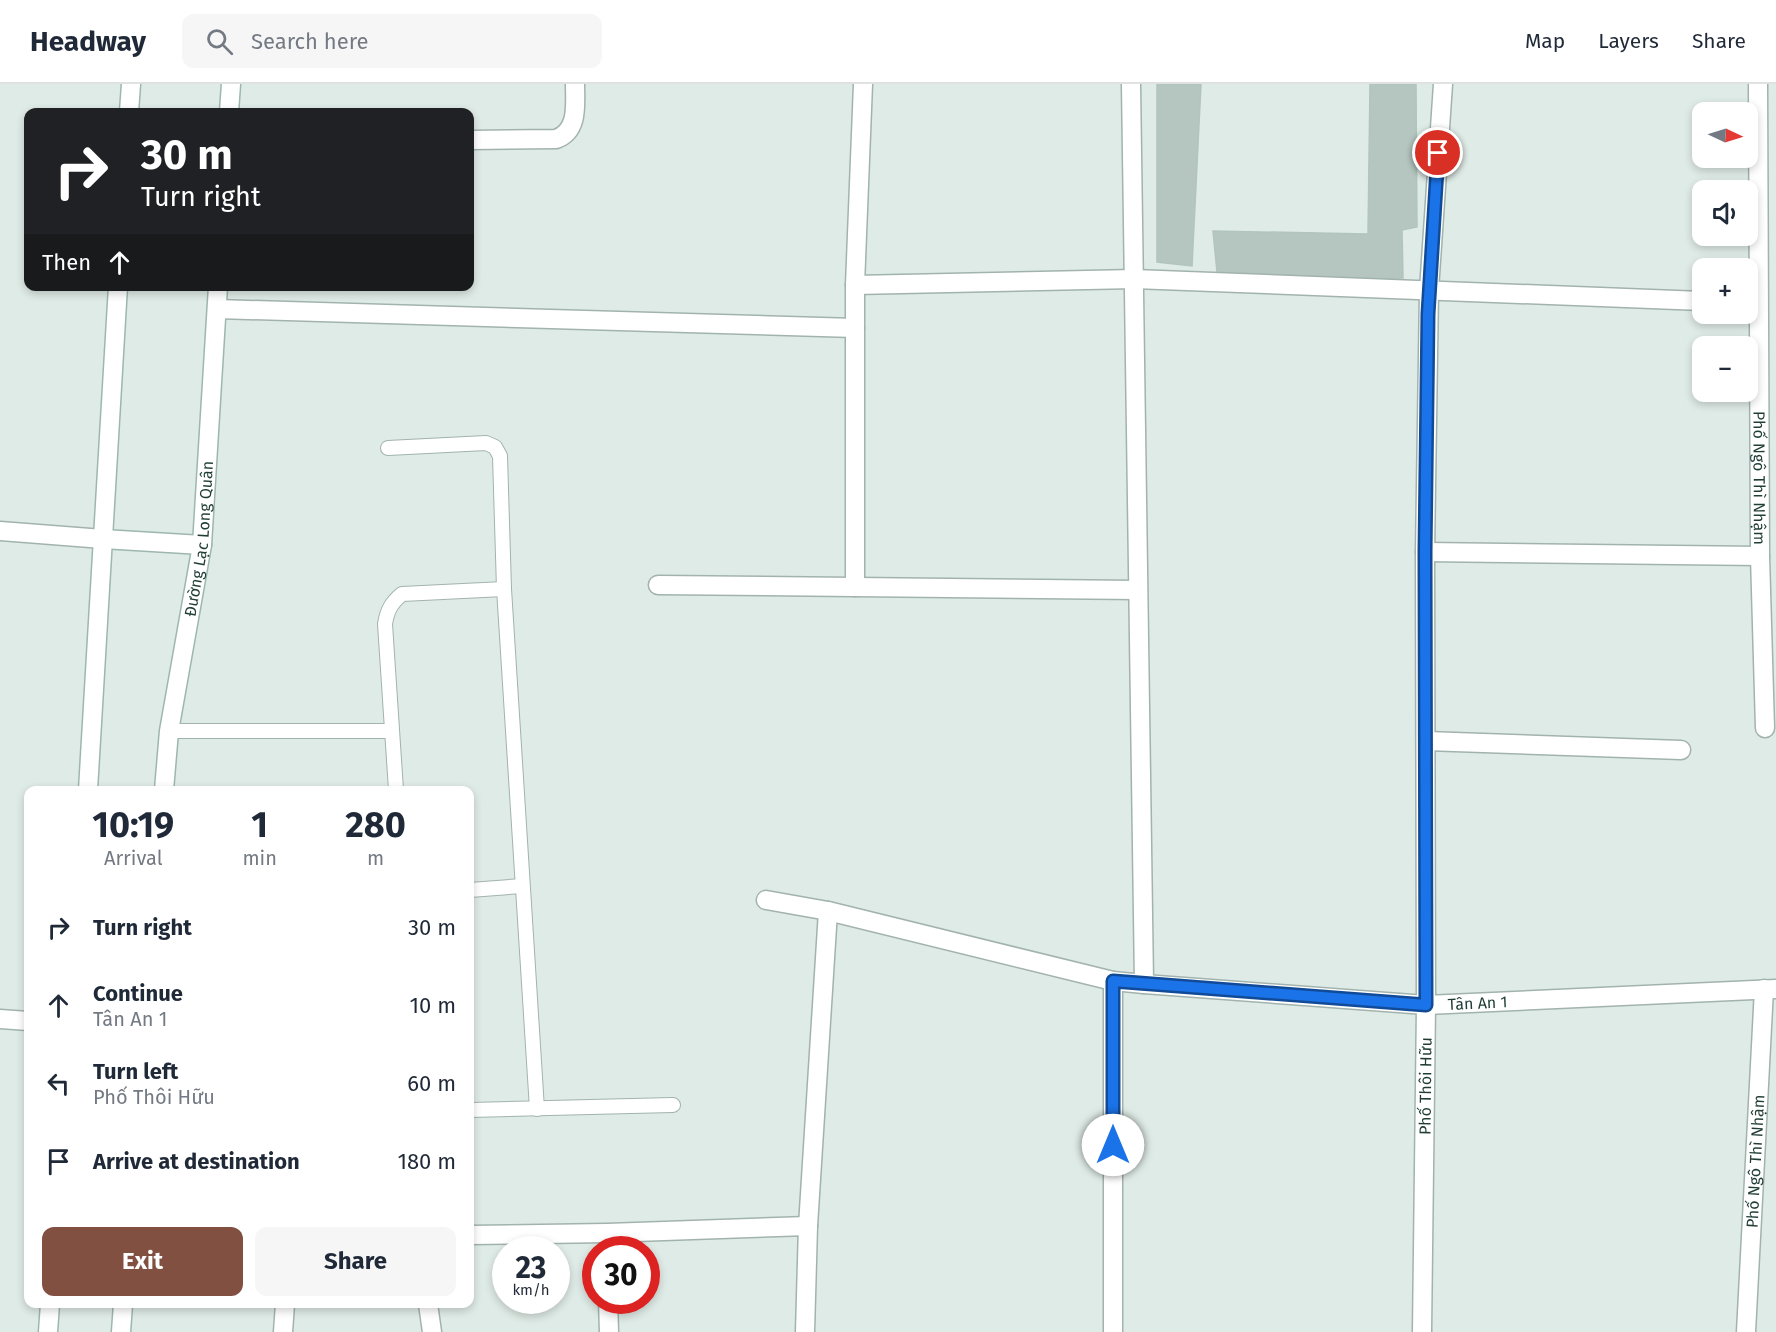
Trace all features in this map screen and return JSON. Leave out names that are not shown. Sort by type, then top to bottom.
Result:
[{"type":"street","points":[[129,108],[131,84]]},
{"type":"street","points":[[229,108],[231,84]]},
{"type":"street","points":[[474,140],[562,137],[573,124],[575,84]]},
{"type":"street","points":[[855,587],[855,285],[863,84]]},
{"type":"street","points":[[1131,84],[1144,984]]},
{"type":"street","name":"Phố Thôi Hữu","points":[[1422,1332],[1426,1005],[1425,552],[1429,290],[1443,84]]},
{"type":"street","name":"Phố Ngô Thì Nhậm","points":[[1755,258],[1758,84]]},
{"type":"street","points":[[855,285],[1134,279],[1692,301]]},
{"type":"street","points":[[88,786],[118,291]]},
{"type":"street","name":"Đường Lạc Long Quân","points":[[164,786],[169,731],[202,544],[218,291]]},
{"type":"street","points":[[217,309],[855,328]]},
{"type":"street","name":"Phố Ngô Thì Nhậm","points":[[1754,324],[1765,728]]},
{"type":"street","points":[[0,531],[202,544]]},
{"type":"street","points":[[1425,552],[1760,556]]},
{"type":"street","points":[[658,585],[1138,590]]},
{"type":"street","points":[[1426,741],[1681,750]]},
{"type":"street","name":"Tân An 1","points":[[766,900],[828,911],[1113,981],[1144,984],[1426,1005],[1770,989]]},
{"type":"street","points":[[805,1332],[808,1226],[828,911]]},
{"type":"street","points":[[1113,981],[1113,1332]]},
{"type":"street","name":"Phố Ngô Thì Nhậm","points":[[1746,1332],[1770,989]]},
{"type":"street","points":[[0,1019],[24,1021]]},
{"type":"street","points":[[660,1237],[808,1226]]},
{"type":"street","points":[[474,1234],[582,1240]]},
{"type":"street","points":[[48,1332],[50,1308]]},
{"type":"street","points":[[121,1332],[123,1308]]},
{"type":"street","points":[[283,1332],[285,1308]]},
{"type":"street","points":[[429,1308],[432,1332]]},
{"type":"street","points":[[609,1314],[609,1332]]},
{"type":"lane","points":[[388,448],[486,443],[495,447],[500,456],[504,589],[537,1109]]},
{"type":"lane","points":[[396,786],[385,624],[392,603],[402,594],[504,589]]},
{"type":"lane","points":[[169,731],[392,731]]},
{"type":"lane","points":[[474,890],[522,886]]},
{"type":"lane","points":[[474,1110],[673,1105]]},
{"type":"building","points":[[1157,84],[1201,84],[1192,266],[1157,262]]},
{"type":"building","points":[[1370,84],[1416,84],[1417,227],[1402,230],[1403,278],[1218,282],[1213,231],[1368,234]]},
{"type":"route","points":[[1113,1145],[1113,981],[1426,1005],[1425,552],[1428,314],[1438,153]]}]
